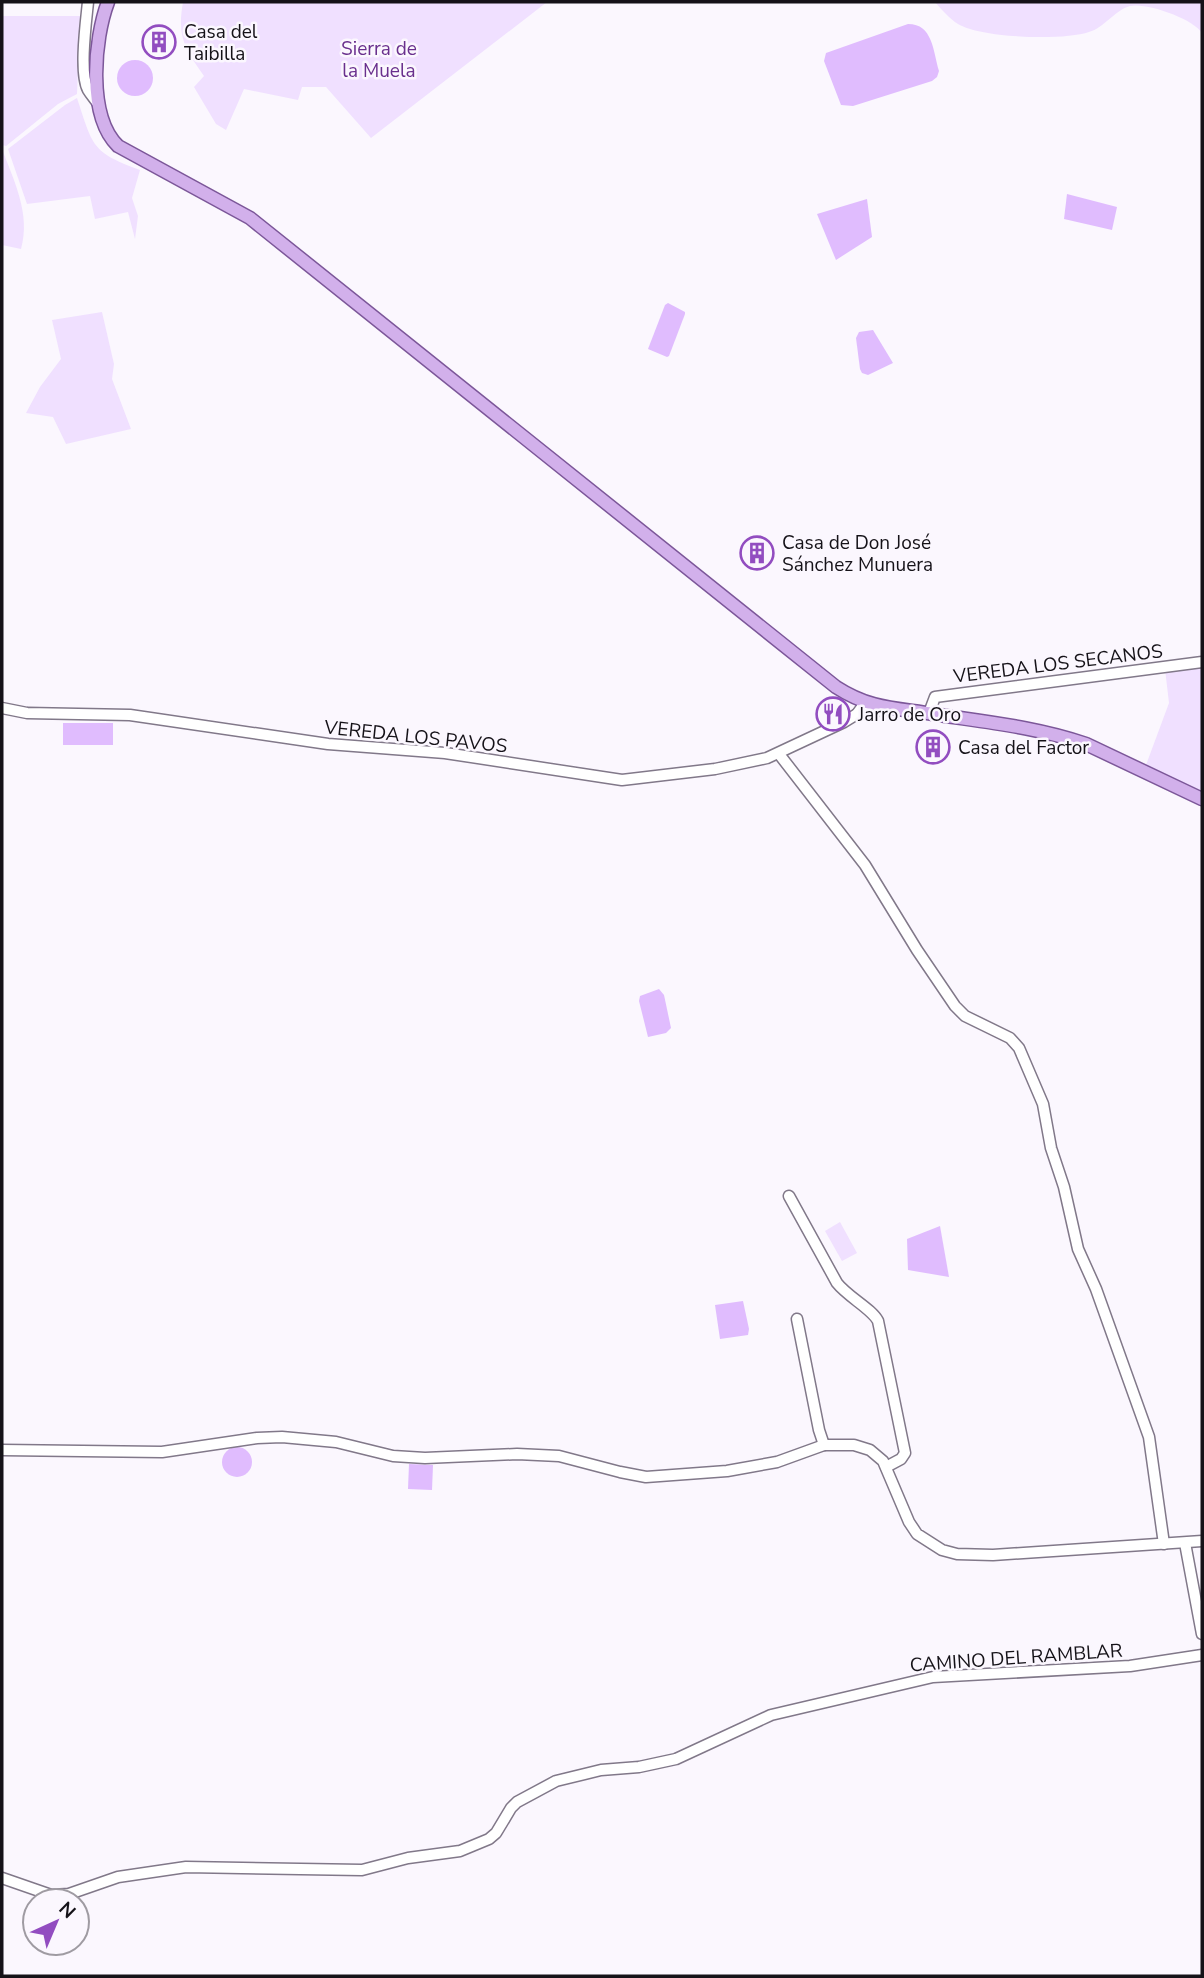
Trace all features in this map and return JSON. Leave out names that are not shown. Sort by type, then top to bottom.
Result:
[{"type":"main road","points":[[108,2],[102,20],[97,57],[98,104],[107,133],[124,151],[250,218],[844,692],[865,703],[889,709],[929,713],[1066,737],[1202,799]]},
{"type":"street","points":[[88,2],[85,82],[98,104]]},
{"type":"street","name":"VEREDA LOS SECANOS","points":[[929,713],[935,697],[1202,662]]},
{"type":"street","points":[[857,714],[865,703]]},
{"type":"street","name":"VEREDA LOS PAVOS","points":[[2,708],[27,713],[130,715],[328,744],[445,753],[622,780],[715,769],[779,754],[857,714]]},
{"type":"street","points":[[857,714],[889,709]]},
{"type":"street","points":[[779,754],[865,865],[955,1006],[965,1016],[1010,1038],[1019,1048],[1043,1104],[1051,1148],[1065,1187],[1077,1249],[1096,1289],[1149,1437],[1164,1544]]},
{"type":"street","points":[[789,1196],[837,1283],[878,1321],[905,1453],[901,1459],[886,1467]]},
{"type":"street","points":[[797,1319],[818,1430],[824,1445]]},
{"type":"street","points":[[2,1450],[162,1452],[254,1438],[282,1437],[336,1442],[393,1456],[559,1456],[646,1477],[727,1471],[755,1466],[777,1462],[824,1445],[862,1447],[875,1453],[886,1467],[909,1522],[917,1534],[942,1550],[957,1554],[993,1555],[1202,1541]]},
{"type":"street","points":[[1185,1543],[1202,1634]]},
{"type":"street","name":"CAMINO DEL RAMBLAR","points":[[2,1878],[51,1895],[60,1895],[118,1877],[186,1867],[362,1870],[408,1858],[460,1851],[479,1844],[496,1833],[517,1802],[556,1781],[601,1770],[639,1767],[676,1759],[771,1715],[933,1677],[1130,1666],[1202,1656]]},
{"type":"green space","name":"Sierra de la Muela","points":[[183,2],[547,2],[371,138],[326,87],[302,87],[298,100],[244,89],[226,130],[216,124],[194,87],[204,76],[184,41],[181,24]]},
{"type":"green space","points":[[935,2],[1202,2],[1202,33],[1180,17],[1137,5],[1119,11],[1094,30],[1077,35],[1003,35],[969,29],[958,24]]},
{"type":"green space","points":[[2,16],[80,16],[77,94],[58,104],[6,146],[2,145]]},
{"type":"green space","points":[[77,98],[96,145],[112,158],[140,170],[132,198],[138,216],[135,239],[128,212],[95,219],[90,196],[27,204],[8,149]]},
{"type":"green space","points":[[2,149],[23,210],[24,236],[21,249],[2,245]]},
{"type":"green space","points":[[102,312],[114,364],[112,379],[131,429],[66,444],[53,417],[26,413],[40,387],[61,359],[52,320]]},
{"type":"green space","points":[[1202,664],[1202,792],[1146,765],[1169,703],[1165,669]]},
{"type":"green space","points":[[840,1222],[857,1253],[842,1261],[825,1231]]},
{"type":"shaded area","points":[[908,24],[923,29],[931,40],[939,71],[937,77],[932,81],[853,106],[841,105],[824,61],[826,53]]},
{"type":"shaded area","points":[[135,60],[148,65],[153,78],[148,91],[135,96],[122,91],[117,78],[122,65]]},
{"type":"shaded area","points":[[1067,194],[1117,207],[1112,230],[1064,219]]},
{"type":"shaded area","points":[[867,199],[872,237],[836,260],[817,214]]},
{"type":"shaded area","points":[[668,303],[685,314],[667,357],[648,349]]},
{"type":"shaded area","points":[[873,330],[893,363],[868,375],[860,369],[856,338],[859,332]]},
{"type":"shaded area","points":[[63,723],[113,723],[113,745],[63,745]]},
{"type":"shaded area","points":[[659,989],[664,995],[671,1028],[666,1033],[648,1037],[640,996]]},
{"type":"shaded area","points":[[940,1226],[949,1277],[908,1270],[907,1239]]},
{"type":"shaded area","points":[[743,1301],[748,1335],[720,1339],[715,1305]]},
{"type":"shaded area","points":[[237,1447],[247,1452],[252,1462],[247,1472],[237,1477],[227,1472],[222,1462],[227,1452]]},
{"type":"shaded area","points":[[409,1464],[433,1465],[432,1490],[408,1489]]},
{"type":"place","name":"Casa del Taibilla","points":[[159,42]]},
{"type":"place","name":"Casa de Don José Sánchez Munuera","points":[[757,553]]},
{"type":"place","name":"Jarro de Oro","points":[[833,714]]},
{"type":"place","name":"Casa del Factor","points":[[933,747]]}]
